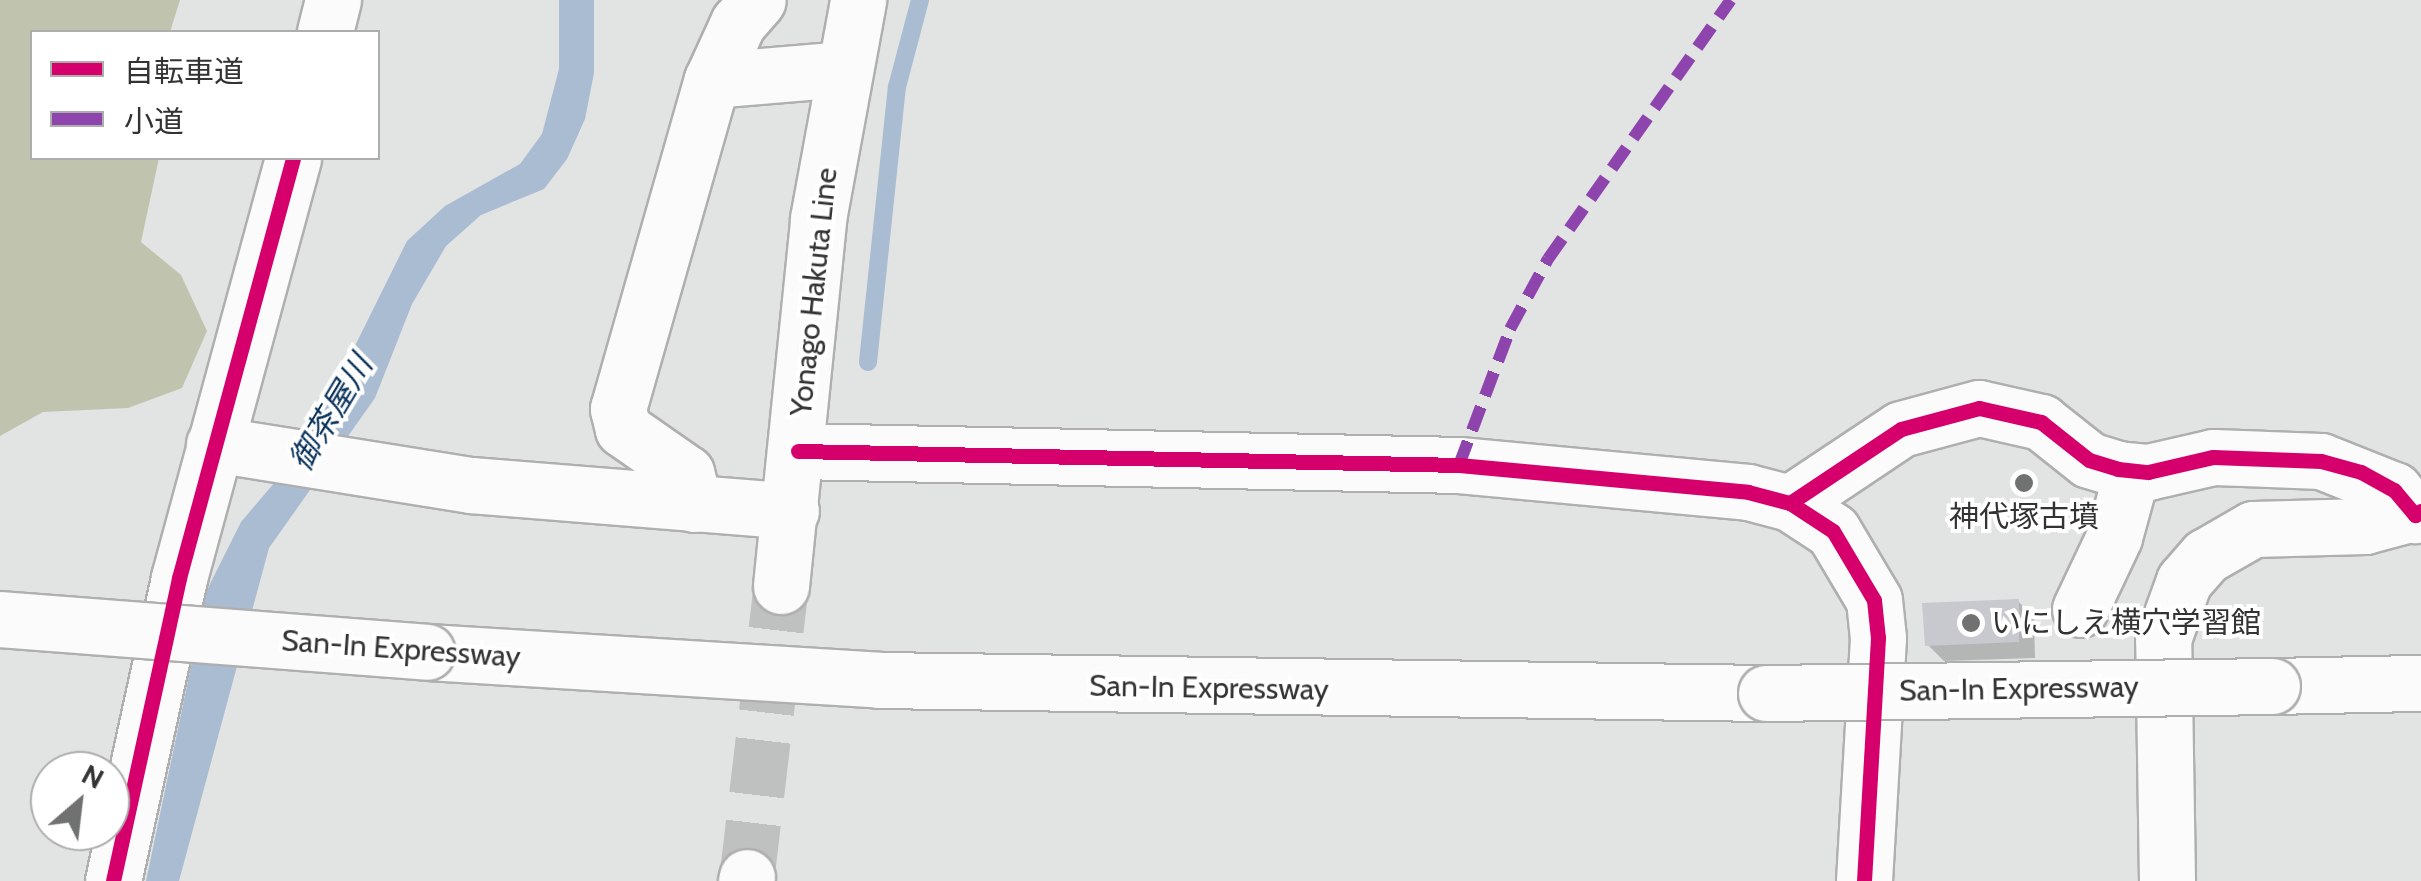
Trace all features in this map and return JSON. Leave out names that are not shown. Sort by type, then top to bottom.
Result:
[{"type":"main road","points":[[325,30],[333,0]]},
{"type":"main road","points":[[694,504],[686,473],[617,421],[712,80],[738,23],[758,0]]},
{"type":"main road","name":"Yonago Hakuta Line","points":[[781,586],[798,451],[818,219],[842,69],[858,0]]},
{"type":"main road","points":[[712,80],[842,69]]},
{"type":"main road","points":[[114,881],[214,444],[292,160]]},
{"type":"main road","points":[[1790,503],[1901,429],[1979,408],[2041,422],[2090,460],[2132,471],[2213,457],[2322,461],[2394,490],[2418,513]]},
{"type":"main road","points":[[214,444],[471,485],[791,511]]},
{"type":"main road","points":[[798,451],[1459,465],[1748,492],[1790,503],[1833,531],[1874,600],[1878,638],[1864,881]]},
{"type":"main road","points":[[2080,609],[2114,537],[2132,471]]},
{"type":"main road","points":[[2167,881],[2163,639],[2184,581],[2206,556],[2253,529],[2365,526],[2418,513]]},
{"type":"main road","name":"San-In Expressway","points":[[0,620],[880,680],[1766,693],[2421,684]]},
{"type":"green space","points":[[0,0],[180,0],[171,30],[30,30],[30,160],[159,160],[141,242],[181,275],[207,331],[182,388],[128,408],[43,412],[0,436]]},
{"type":"water","name":"御茶屋川","points":[[559,0],[594,0],[594,73],[585,119],[567,159],[544,189],[481,215],[446,246],[412,304],[375,398],[269,548],[179,881],[146,881],[207,590],[241,522],[280,476],[344,368],[407,241],[445,206],[520,164],[542,134],[559,69]]},
{"type":"building","name":"いにしえ横穴学習館","points":[[2019,599],[2019,642],[1925,646],[1922,603]]},
{"type":"waterway","points":[[868,362],[897,87],[920,0]]},
{"type":"tunnel","points":[[747,877],[781,586]]},
{"type":"marked path","points":[[1459,465],[1510,329],[1548,259],[1731,0]]},
{"type":"cycle path","points":[[113,881],[179,578],[292,160]]},
{"type":"cycle path","points":[[1790,503],[1901,429],[1979,408],[2041,422],[2089,460],[2118,469],[2148,472],[2213,457],[2321,461],[2361,472],[2394,490],[2415,515],[2421,511]]},
{"type":"cycle path","points":[[798,451],[1459,465],[1748,492],[1790,503],[1833,531],[1874,600],[1878,638],[1864,881]]},
{"type":"place","name":"神代塚古墳","points":[[2024,483]]},
{"type":"place","name":"いにしえ横穴学習館","points":[[1971,623]]}]
